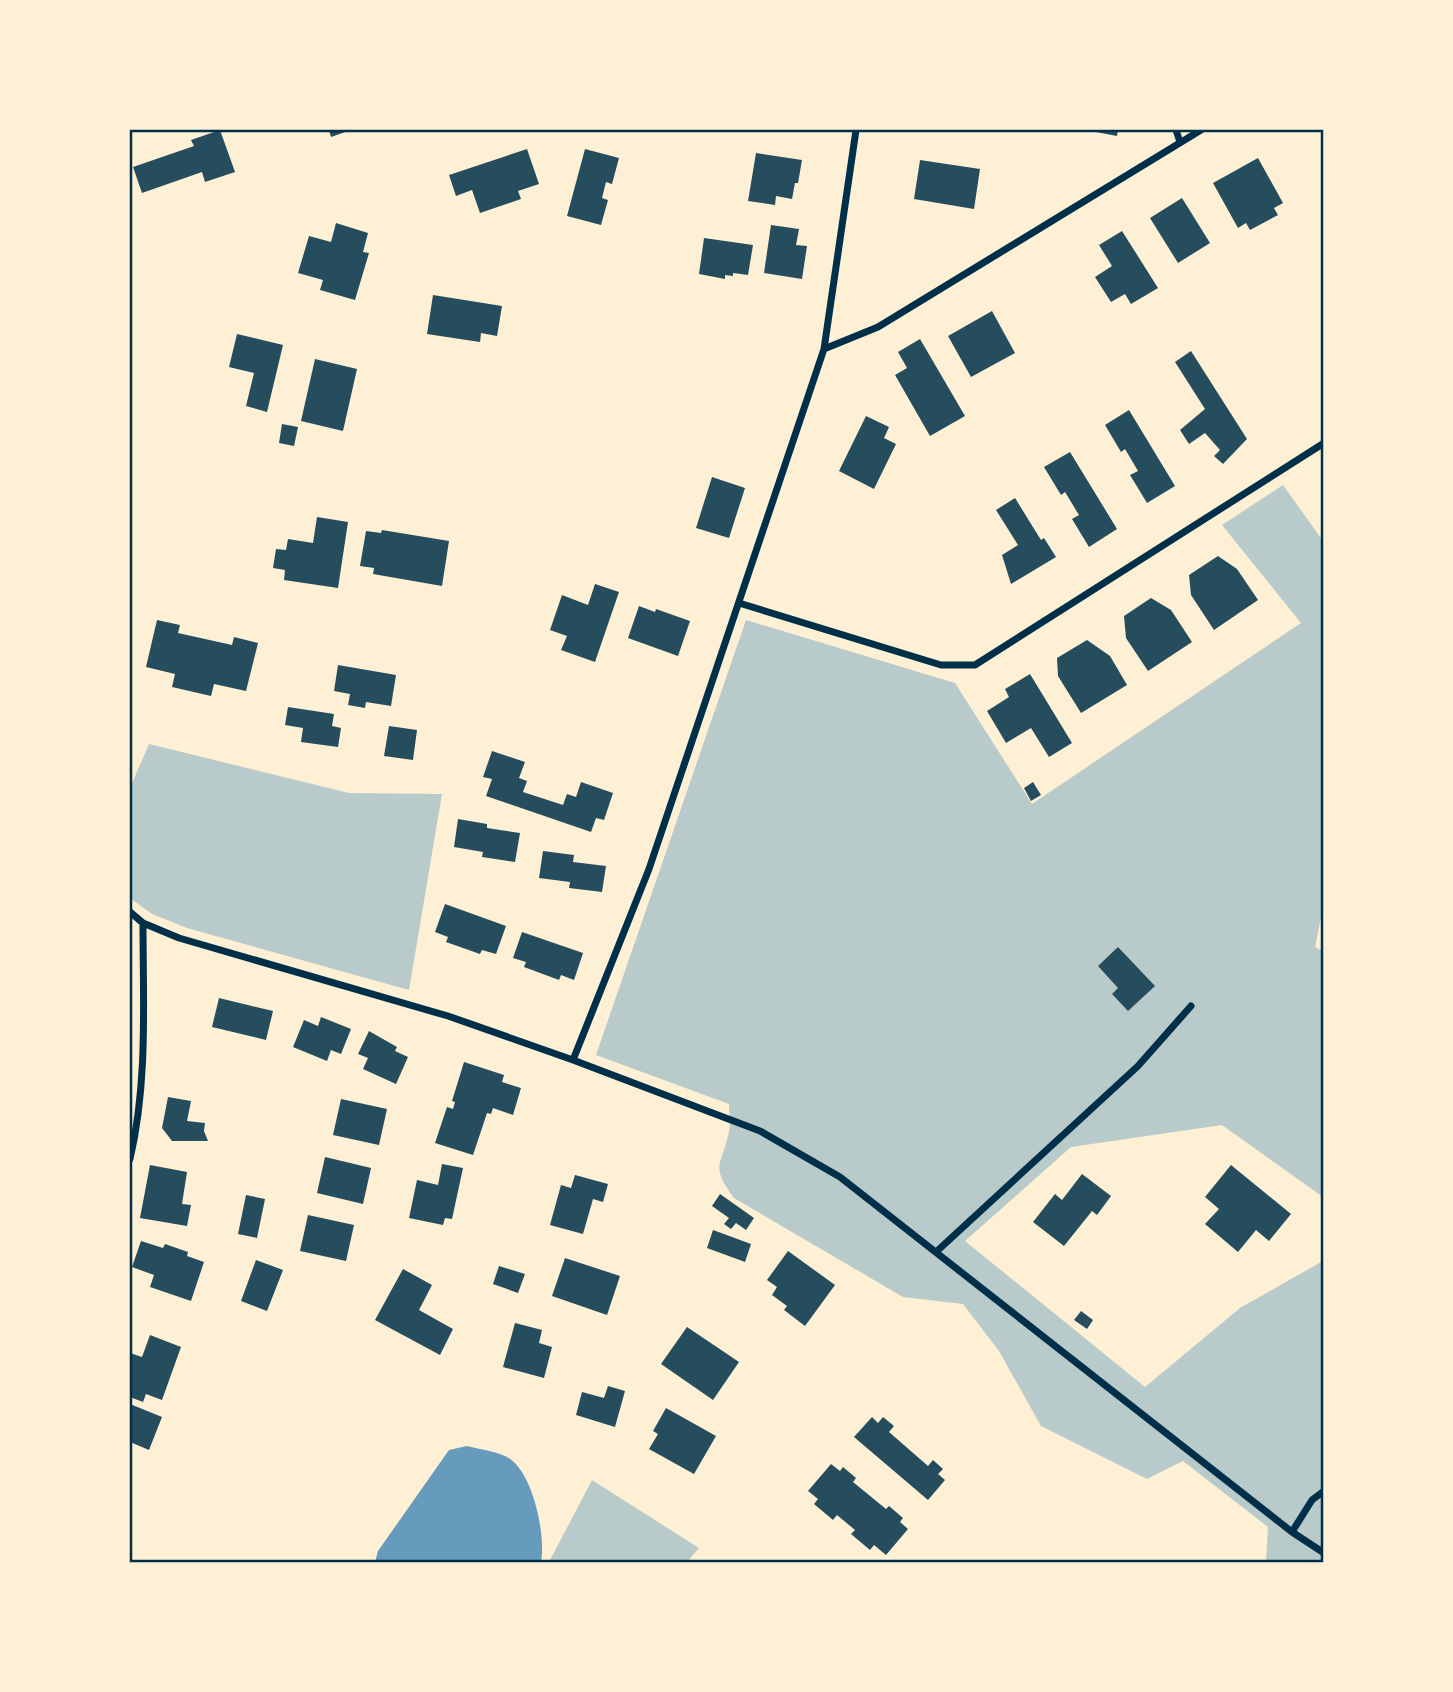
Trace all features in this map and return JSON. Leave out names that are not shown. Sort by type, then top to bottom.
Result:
[{"type":"street","points":[[573,1060],[649,869],[824,349],[856,130]]},
{"type":"street","points":[[1176,130],[1180,142]]},
{"type":"street","points":[[824,349],[878,327],[1202,130]]},
{"type":"street","points":[[738,603],[941,665],[975,665],[1324,443]]},
{"type":"street","points":[[130,912],[143,923],[179,938],[448,1016],[760,1131],[840,1177],[1292,1532],[1324,1553]]},
{"type":"street","points":[[130,1158],[142,1079],[143,923]]},
{"type":"street","points":[[936,1252],[1138,1066],[1191,1006]]},
{"type":"street","points":[[1292,1532],[1312,1500],[1324,1491]]},
{"type":"shaded area","points":[[1283,485],[1323,541],[1324,902],[1315,947],[1324,952],[1323,1197],[1222,1125],[1071,1147],[965,1241],[1145,1387],[1240,1308],[1323,1261],[1323,1562],[1266,1562],[1268,1527],[1183,1461],[1147,1479],[1041,1426],[999,1351],[963,1304],[903,1297],[734,1198],[720,1172],[730,1129],[729,1104],[596,1055],[746,620],[955,683],[1032,804],[1301,623],[1222,525]]},
{"type":"shaded area","points":[[149,744],[349,793],[442,794],[409,990],[187,928],[152,914],[130,898],[130,788]]},
{"type":"shaded area","points":[[592,1480],[699,1548],[687,1562],[549,1562]]},
{"type":"water","points":[[467,1446],[505,1456],[515,1463],[523,1474],[539,1520],[541,1562],[375,1562],[378,1551],[449,1450]]},
{"type":"building","points":[[220,130],[235,172],[205,182],[202,172],[142,193],[133,167],[194,146],[191,140]]},
{"type":"building","points":[[329,130],[351,130],[331,137]]},
{"type":"building","points":[[1085,130],[1118,130],[1117,136]]},
{"type":"building","points":[[527,149],[539,184],[518,191],[521,199],[480,213],[472,190],[456,196],[449,175]]},
{"type":"building","points":[[585,149],[619,158],[612,184],[606,182],[602,198],[608,200],[601,225],[567,216]]},
{"type":"building","points":[[756,153],[802,160],[792,199],[776,196],[775,205],[748,201]]},
{"type":"building","points":[[1258,158],[1283,203],[1274,208],[1278,215],[1250,230],[1246,223],[1238,228],[1213,183]]},
{"type":"building","points":[[920,160],[980,169],[974,209],[914,199]]},
{"type":"building","points":[[1182,198],[1210,243],[1178,263],[1150,218]]},
{"type":"building","points":[[336,223],[368,233],[363,252],[369,253],[355,300],[320,290],[323,280],[298,273],[309,236],[331,242]]},
{"type":"building","points":[[771,225],[799,229],[796,245],[807,246],[802,279],[764,273]]},
{"type":"building","points":[[1122,231],[1158,288],[1131,304],[1125,294],[1111,302],[1095,277],[1112,266],[1099,245]]},
{"type":"building","points":[[704,238],[753,245],[748,275],[733,273],[733,276],[725,275],[725,279],[699,274]]},
{"type":"building","points":[[433,295],[502,306],[497,336],[481,333],[480,342],[427,334]]},
{"type":"building","points":[[992,311],[1015,353],[971,377],[948,336]]},
{"type":"building","points":[[237,334],[283,345],[267,412],[246,406],[254,373],[229,367]]},
{"type":"building","points":[[920,339],[965,416],[930,436],[895,375],[907,368],[898,352]]},
{"type":"building","points":[[1191,351],[1247,439],[1223,464],[1214,456],[1220,450],[1205,433],[1189,444],[1180,430],[1205,409],[1175,362]]},
{"type":"building","points":[[315,359],[357,369],[343,431],[301,421]]},
{"type":"building","points":[[1129,410],[1175,486],[1147,503],[1130,475],[1138,471],[1125,449],[1121,452],[1105,425]]},
{"type":"building","points":[[866,416],[889,427],[884,438],[896,444],[874,489],[839,471]]},
{"type":"building","points":[[282,424],[298,427],[294,446],[279,443]]},
{"type":"building","points":[[1070,452],[1117,529],[1089,547],[1072,519],[1079,515],[1065,492],[1061,495],[1044,467]]},
{"type":"building","points":[[712,477],[745,488],[729,538],[696,528]]},
{"type":"building","points":[[1015,498],[1041,540],[1044,538],[1056,557],[1011,584],[1002,555],[1018,545],[996,510]]},
{"type":"building","points":[[317,517],[348,522],[338,588],[284,580],[285,570],[273,568],[276,549],[286,550],[288,539],[313,543]]},
{"type":"building","points":[[382,530],[449,541],[442,586],[373,574],[374,568],[360,566],[366,531],[381,533]]},
{"type":"building","points":[[1218,556],[1237,569],[1258,600],[1214,630],[1191,595],[1189,575]]},
{"type":"building","points":[[595,584],[619,592],[595,662],[561,650],[567,636],[550,630],[562,595],[588,605]]},
{"type":"building","points":[[1151,598],[1171,610],[1192,642],[1148,671],[1126,638],[1124,616]]},
{"type":"building","points":[[639,606],[690,621],[678,656],[628,638]]},
{"type":"building","points":[[157,620],[180,625],[178,633],[232,645],[234,637],[258,643],[246,691],[214,684],[211,696],[172,687],[175,674],[146,667]]},
{"type":"building","points":[[1087,640],[1110,656],[1127,685],[1081,713],[1058,676],[1057,658]]},
{"type":"building","points":[[338,665],[396,675],[391,706],[366,702],[365,708],[348,705],[350,694],[334,691]]},
{"type":"building","points":[[1030,674],[1072,743],[1049,757],[1031,728],[1006,743],[987,711],[1009,697],[1005,689]]},
{"type":"building","points":[[288,707],[334,714],[332,726],[341,728],[338,747],[301,742],[303,728],[285,725]]},
{"type":"building","points":[[389,726],[417,730],[413,760],[384,756]]},
{"type":"building","points":[[492,751],[525,762],[519,778],[527,781],[523,792],[563,805],[567,794],[576,797],[581,782],[613,793],[604,820],[596,818],[591,832],[486,796],[492,779],[483,777]]},
{"type":"building","points":[[1033,782],[1041,795],[1031,801],[1024,788]]},
{"type":"building","points":[[458,819],[487,824],[487,828],[520,833],[515,862],[482,857],[483,852],[454,847]]},
{"type":"building","points":[[543,851],[574,855],[573,862],[606,866],[602,892],[569,888],[570,882],[539,878]]},
{"type":"building","points":[[445,904],[506,926],[496,954],[482,950],[480,954],[446,942],[448,937],[435,932]]},
{"type":"building","points":[[522,932],[583,953],[574,980],[561,975],[559,980],[524,967],[526,962],[513,958]]},
{"type":"building","points":[[1118,947],[1155,986],[1128,1011],[1112,994],[1118,988],[1098,966]]},
{"type":"building","points":[[219,998],[273,1011],[266,1040],[212,1027]]},
{"type":"building","points":[[321,1017],[351,1029],[341,1054],[331,1050],[327,1061],[293,1047],[304,1020],[318,1026]]},
{"type":"building","points":[[369,1031],[397,1047],[395,1051],[408,1057],[396,1084],[363,1069],[368,1058],[358,1054]]},
{"type":"building","points":[[464,1062],[504,1075],[502,1082],[521,1088],[513,1115],[493,1108],[491,1114],[487,1113],[473,1155],[435,1143],[447,1107],[453,1109],[455,1102],[452,1101]]},
{"type":"building","points":[[168,1097],[191,1101],[187,1121],[205,1123],[204,1131],[208,1141],[172,1141],[162,1128]]},
{"type":"building","points":[[341,1099],[387,1109],[379,1145],[333,1135]]},
{"type":"building","points":[[325,1157],[371,1168],[363,1204],[317,1193]]},
{"type":"building","points":[[442,1164],[463,1168],[452,1219],[445,1218],[443,1225],[409,1218],[417,1180],[438,1185]]},
{"type":"building","points":[[150,1165],[187,1172],[182,1204],[191,1205],[187,1226],[140,1218]]},
{"type":"building","points":[[1231,1165],[1291,1214],[1269,1241],[1256,1230],[1238,1252],[1205,1224],[1219,1209],[1205,1197]]},
{"type":"building","points":[[1082,1174],[1111,1196],[1097,1215],[1092,1211],[1064,1246],[1033,1222],[1055,1194],[1062,1200]]},
{"type":"building","points":[[575,1175],[608,1184],[603,1202],[593,1199],[583,1234],[550,1225],[561,1185],[571,1188]]},
{"type":"building","points":[[720,1194],[754,1218],[746,1230],[736,1223],[731,1229],[724,1224],[729,1218],[712,1206]]},
{"type":"building","points":[[246,1195],[265,1199],[257,1238],[238,1234]]},
{"type":"building","points":[[308,1215],[354,1225],[346,1261],[300,1251]]},
{"type":"building","points":[[713,1230],[751,1244],[745,1262],[707,1248]]},
{"type":"building","points":[[141,1241],[163,1248],[165,1244],[188,1252],[187,1256],[204,1262],[191,1301],[150,1287],[154,1275],[132,1267]]},
{"type":"building","points":[[788,1251],[835,1285],[805,1326],[784,1310],[787,1306],[772,1295],[777,1287],[767,1280]]},
{"type":"building","points":[[565,1258],[620,1276],[607,1315],[552,1296]]},
{"type":"building","points":[[256,1260],[283,1270],[267,1311],[241,1301]]},
{"type":"building","points":[[499,1266],[525,1274],[518,1293],[493,1284]]},
{"type":"building","points":[[403,1269],[432,1285],[419,1310],[453,1329],[440,1355],[375,1320]]},
{"type":"building","points":[[1081,1311],[1093,1320],[1087,1329],[1074,1320]]},
{"type":"building","points":[[515,1323],[542,1330],[539,1343],[552,1347],[544,1378],[503,1367]]},
{"type":"building","points":[[687,1327],[739,1362],[713,1400],[661,1364]]},
{"type":"building","points":[[150,1335],[181,1347],[162,1400],[146,1394],[143,1402],[130,1397],[130,1353],[142,1357]]},
{"type":"building","points":[[608,1386],[625,1391],[615,1427],[576,1415],[582,1392],[604,1398]]},
{"type":"building","points":[[130,1404],[162,1417],[149,1450],[130,1442]]},
{"type":"building","points":[[666,1408],[716,1436],[694,1474],[649,1449],[658,1434],[653,1431]]},
{"type":"building","points":[[872,1417],[878,1423],[883,1417],[894,1426],[889,1432],[928,1466],[933,1460],[943,1469],[938,1474],[945,1480],[928,1500],[854,1437]]},
{"type":"building","points":[[831,1464],[840,1471],[843,1467],[856,1478],[853,1482],[886,1509],[889,1506],[903,1518],[900,1522],[908,1529],[886,1555],[874,1545],[870,1550],[851,1534],[855,1530],[837,1515],[833,1520],[814,1504],[818,1499],[808,1491]]}]
